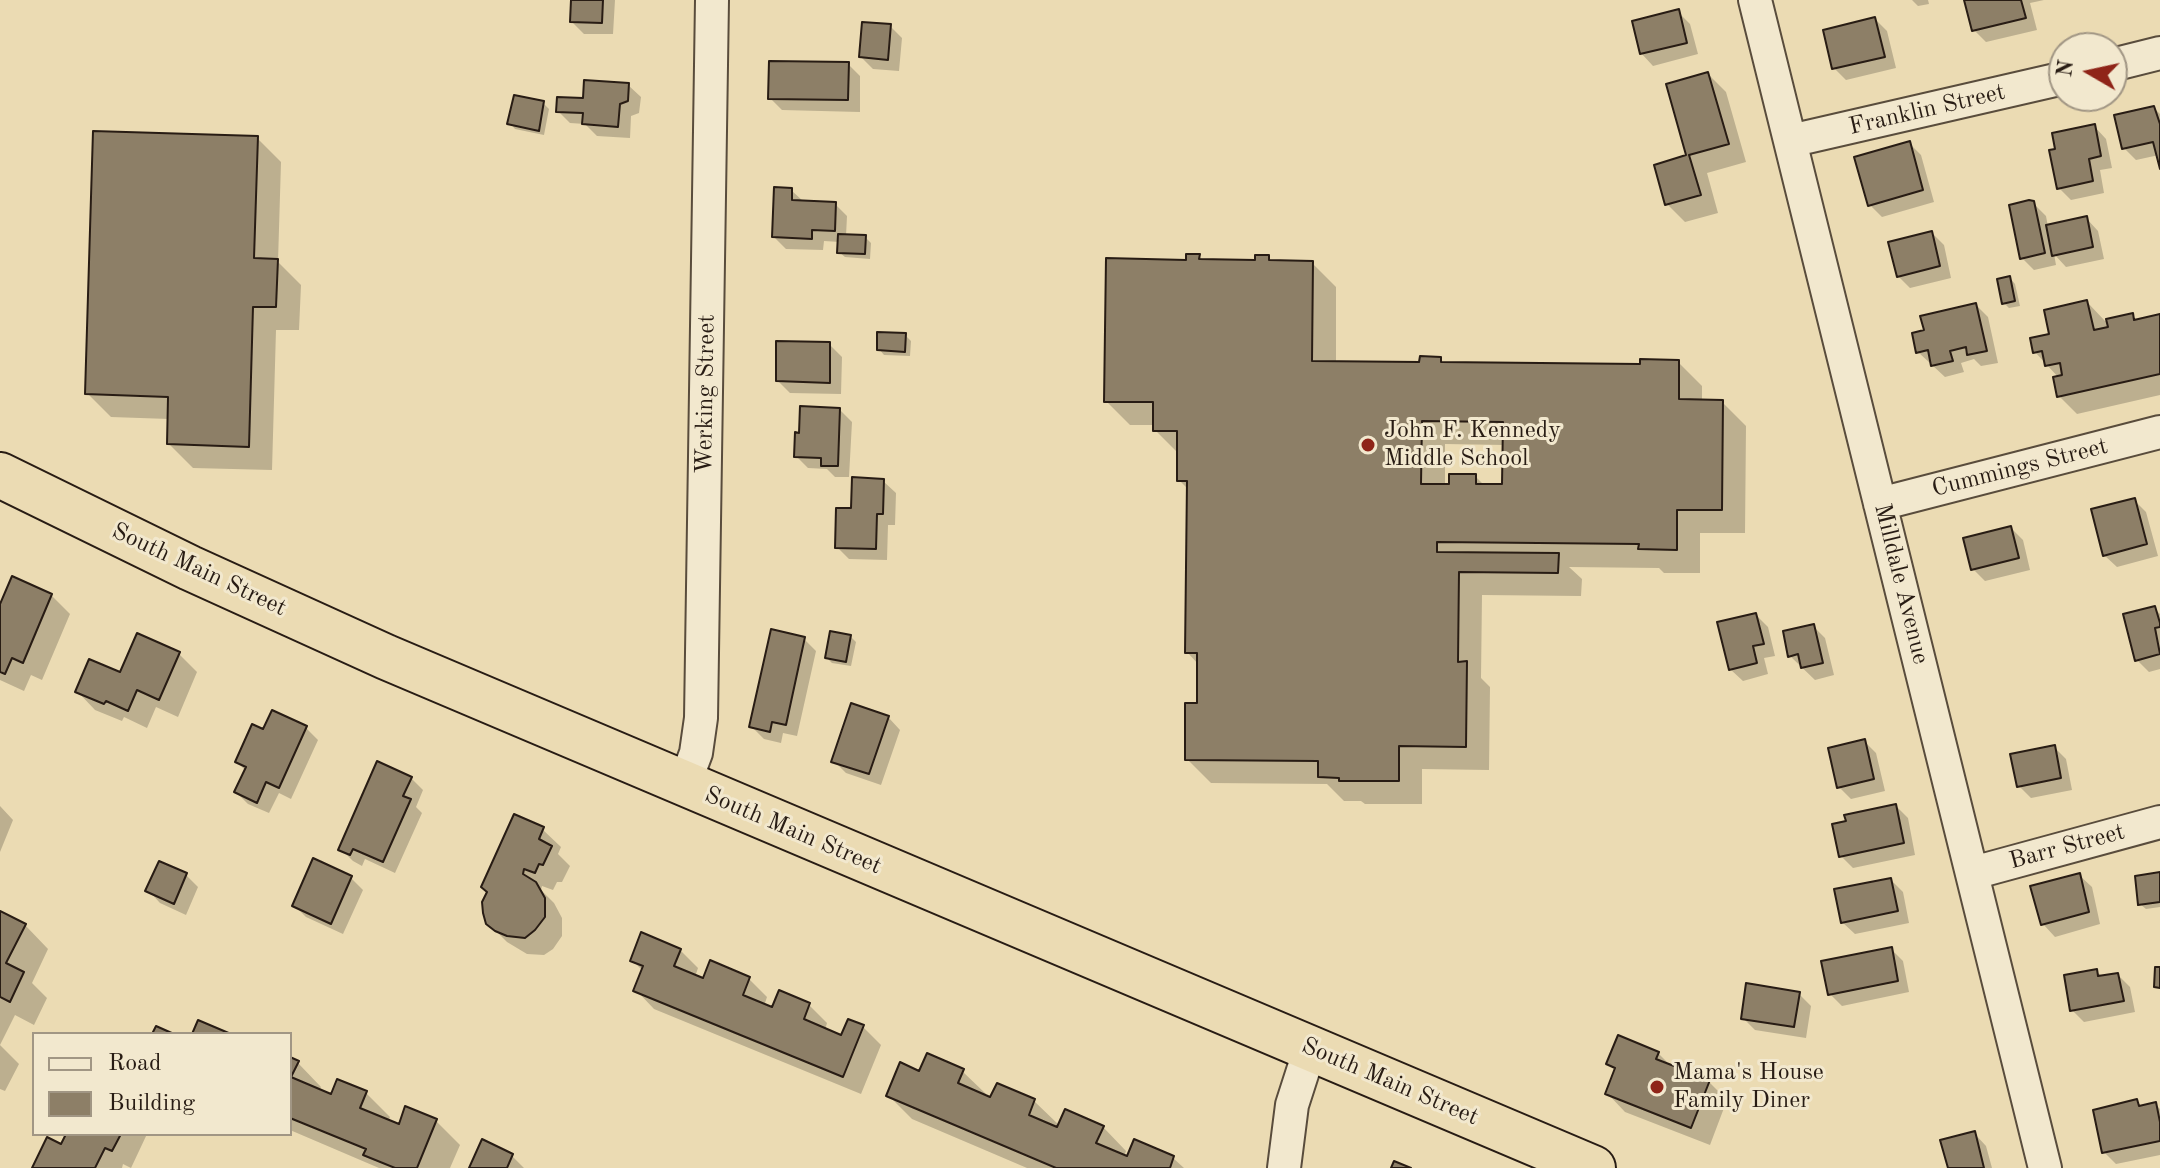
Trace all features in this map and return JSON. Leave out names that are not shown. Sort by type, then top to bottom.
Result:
[{"type":"highway","name":"South Main Street","points":[[0,475],[190,568],[386,657],[1593,1168]]},
{"type":"street","name":"Werking Street","points":[[684,785],[696,753],[701,718],[712,0]]},
{"type":"street","name":"Milldale Avenue","points":[[1755,0],[2045,1168]]},
{"type":"street","points":[[2128,61],[2160,53]]},
{"type":"street","name":"Franklin Street","points":[[1790,141],[2048,82]]},
{"type":"street","name":"Cummings Street","points":[[1880,504],[2160,432]]},
{"type":"street","name":"Barr Street","points":[[1973,873],[2160,822]]},
{"type":"street","points":[[1284,1168],[1292,1105],[1310,1049]]},
{"type":"building","points":[[571,0],[603,0],[602,23],[570,22]]},
{"type":"building","points":[[1964,0],[2021,0],[2026,18],[1972,31]]},
{"type":"building","points":[[1679,9],[1687,43],[1640,54],[1632,21]]},
{"type":"building","points":[[1875,17],[1885,57],[1832,69],[1823,30]]},
{"type":"building","points":[[862,22],[891,24],[888,60],[859,57]]},
{"type":"building","points":[[769,61],[849,62],[848,100],[768,99]]},
{"type":"building","points":[[1708,72],[1729,144],[1689,155],[1701,195],[1665,205],[1654,165],[1686,155],[1666,84]]},
{"type":"building","points":[[584,80],[629,83],[628,101],[620,104],[618,127],[582,124],[583,113],[556,112],[557,97],[583,98]]},
{"type":"building","points":[[514,95],[544,101],[539,131],[507,124]]},
{"type":"building","points":[[2154,106],[2160,124],[2160,169],[2153,142],[2122,149],[2114,115]]},
{"type":"building","points":[[2095,124],[2101,156],[2089,159],[2093,181],[2057,189],[2049,150],[2055,149],[2052,133]]},
{"type":"building","points":[[93,131],[258,136],[254,258],[278,259],[276,307],[253,307],[249,447],[167,444],[168,397],[85,394]]},
{"type":"building","points":[[1910,141],[1923,190],[1868,206],[1854,157]]},
{"type":"building","points":[[774,187],[792,188],[792,200],[836,202],[835,231],[812,230],[812,239],[772,237]]},
{"type":"building","points":[[2034,201],[2045,253],[2020,259],[2009,205]]},
{"type":"building","points":[[2087,216],[2093,247],[2052,256],[2046,225]]},
{"type":"building","points":[[1932,231],[1940,266],[1897,277],[1888,242]]},
{"type":"building","points":[[838,234],[866,235],[865,254],[837,253]]},
{"type":"building","points":[[1186,254],[1200,254],[1199,259],[1255,260],[1255,255],[1269,255],[1269,260],[1313,261],[1312,361],[1419,362],[1420,356],[1441,357],[1441,362],[1640,364],[1640,359],[1679,360],[1679,399],[1723,400],[1722,510],[1677,510],[1677,550],[1638,549],[1639,544],[1437,542],[1437,552],[1559,553],[1558,573],[1459,572],[1458,662],[1467,661],[1466,747],[1399,746],[1399,781],[1339,781],[1339,778],[1318,777],[1318,761],[1185,760],[1185,703],[1197,703],[1197,653],[1185,653],[1187,481],[1177,481],[1177,431],[1153,431],[1153,402],[1104,402],[1106,258],[1186,260]],"holes":[[[1422,421],[1503,422],[1502,484],[1476,484],[1476,474],[1449,474],[1449,484],[1421,484]]]},
{"type":"building","points":[[2010,276],[2015,301],[2002,304],[1997,279]]},
{"type":"building","points":[[2087,300],[2094,330],[2108,327],[2106,319],[2133,313],[2134,320],[2160,314],[2160,374],[2057,397],[2053,377],[2062,375],[2060,363],[2045,366],[2042,351],[2033,353],[2030,338],[2049,334],[2044,310]]},
{"type":"building","points":[[1976,303],[1987,351],[1967,355],[1966,347],[1950,351],[1953,361],[1931,366],[1928,350],[1916,353],[1912,333],[1924,330],[1920,316]]},
{"type":"building","points":[[877,332],[906,333],[905,352],[877,350]]},
{"type":"building","points":[[776,341],[830,342],[830,383],[776,381]]},
{"type":"building","points":[[800,406],[840,408],[838,466],[821,466],[821,458],[794,457]]},
{"type":"building","points":[[852,477],[884,479],[883,514],[877,514],[876,549],[835,548],[836,508],[851,508]]},
{"type":"building","points":[[2135,498],[2147,544],[2103,556],[2091,509]]},
{"type":"building","points":[[2011,526],[2019,558],[1971,570],[1963,538]]},
{"type":"building","points":[[12,576],[52,594],[23,663],[12,658],[5,674],[0,672],[0,604]]},
{"type":"building","points":[[2155,606],[2160,623],[2160,627],[2155,628],[2160,654],[2135,661],[2123,614]]},
{"type":"building","points":[[1756,613],[1764,644],[1753,646],[1757,663],[1729,670],[1717,622]]},
{"type":"building","points":[[1814,624],[1823,663],[1801,668],[1798,654],[1788,657],[1783,631]]},
{"type":"building","points":[[771,629],[805,637],[786,725],[772,722],[770,732],[749,727]]},
{"type":"building","points":[[830,631],[851,635],[846,662],[825,658]]},
{"type":"building","points":[[137,633],[180,652],[159,700],[137,690],[128,711],[75,692],[89,659],[120,672]]},
{"type":"building","points":[[851,703],[889,716],[869,774],[831,762]]},
{"type":"building","points":[[272,710],[307,726],[279,788],[266,782],[257,803],[234,792],[246,767],[235,762],[252,724],[263,729]]},
{"type":"building","points":[[1865,739],[1874,779],[1837,788],[1828,748]]},
{"type":"building","points":[[2055,745],[2061,778],[2017,787],[2010,754]]},
{"type":"building","points":[[377,761],[412,777],[403,796],[411,799],[383,862],[353,849],[350,855],[338,850]]},
{"type":"building","points":[[1896,804],[1904,843],[1839,857],[1832,824],[1846,821],[1844,815]]},
{"type":"building","points":[[514,814],[544,827],[539,839],[552,846],[543,865],[539,864],[535,873],[524,869],[523,874],[536,882],[545,898],[545,917],[525,938],[507,936],[486,924],[482,902],[487,892],[481,887]]},
{"type":"building","points":[[313,858],[352,876],[331,924],[292,906]]},
{"type":"building","points":[[159,861],[187,873],[174,904],[145,891]]},
{"type":"building","points":[[2160,872],[2160,902],[2138,905],[2135,876]]},
{"type":"building","points":[[2080,873],[2089,912],[2041,925],[2030,886]]},
{"type":"building","points":[[1891,878],[1898,911],[1841,923],[1834,889]]},
{"type":"building","points":[[0,911],[26,924],[6,963],[24,972],[10,1002],[0,997]]},
{"type":"building","points":[[641,932],[681,949],[674,966],[703,978],[710,960],[750,977],[743,995],[772,1007],[779,990],[810,1003],[804,1019],[841,1035],[848,1019],[864,1025],[843,1077],[633,991],[643,966],[630,961]]},
{"type":"building","points":[[1892,947],[1898,981],[1828,995],[1821,961]]},
{"type":"building","points":[[2155,967],[2160,967],[2160,988],[2154,987]]},
{"type":"building","points":[[2097,969],[2098,976],[2118,973],[2124,1001],[2070,1011],[2064,975]]},
{"type":"building","points":[[1746,983],[1800,992],[1794,1027],[1741,1019]]},
{"type":"building","points":[[198,1020],[226,1032],[193,1032]]},
{"type":"building","points":[[156,1026],[170,1032],[153,1032]]},
{"type":"building","name":"Mama's House Family Diner","points":[[1618,1035],[1659,1052],[1656,1059],[1710,1080],[1691,1128],[1605,1094],[1615,1068],[1606,1064]]},
{"type":"building","points":[[927,1053],[964,1069],[958,1083],[990,1097],[997,1083],[1035,1099],[1029,1115],[1057,1127],[1065,1109],[1104,1126],[1096,1143],[1127,1156],[1134,1139],[1174,1156],[1170,1168],[1056,1168],[886,1096],[900,1062],[919,1071]]},
{"type":"building","points":[[292,1058],[299,1061],[292,1075]]},
{"type":"building","points":[[292,1077],[331,1094],[337,1079],[367,1091],[360,1108],[399,1124],[405,1106],[437,1119],[417,1168],[395,1168],[363,1155],[366,1149],[292,1119]]},
{"type":"building","points":[[2137,1099],[2139,1106],[2156,1102],[2160,1141],[2102,1153],[2093,1110]]},
{"type":"building","points":[[1975,1131],[1984,1168],[1948,1168],[1940,1140]]},
{"type":"building","points":[[65,1136],[120,1136],[112,1151],[105,1148],[95,1168],[32,1168],[47,1137],[61,1144]]},
{"type":"building","points":[[482,1139],[513,1154],[507,1168],[469,1168]]},
{"type":"building","points":[[1394,1161],[1411,1168],[1391,1168]]},
{"type":"place","name":"John F. Kennedy Middle School","points":[[1368,445]]},
{"type":"place","name":"Mama's House Family Diner","points":[[1657,1087]]}]
